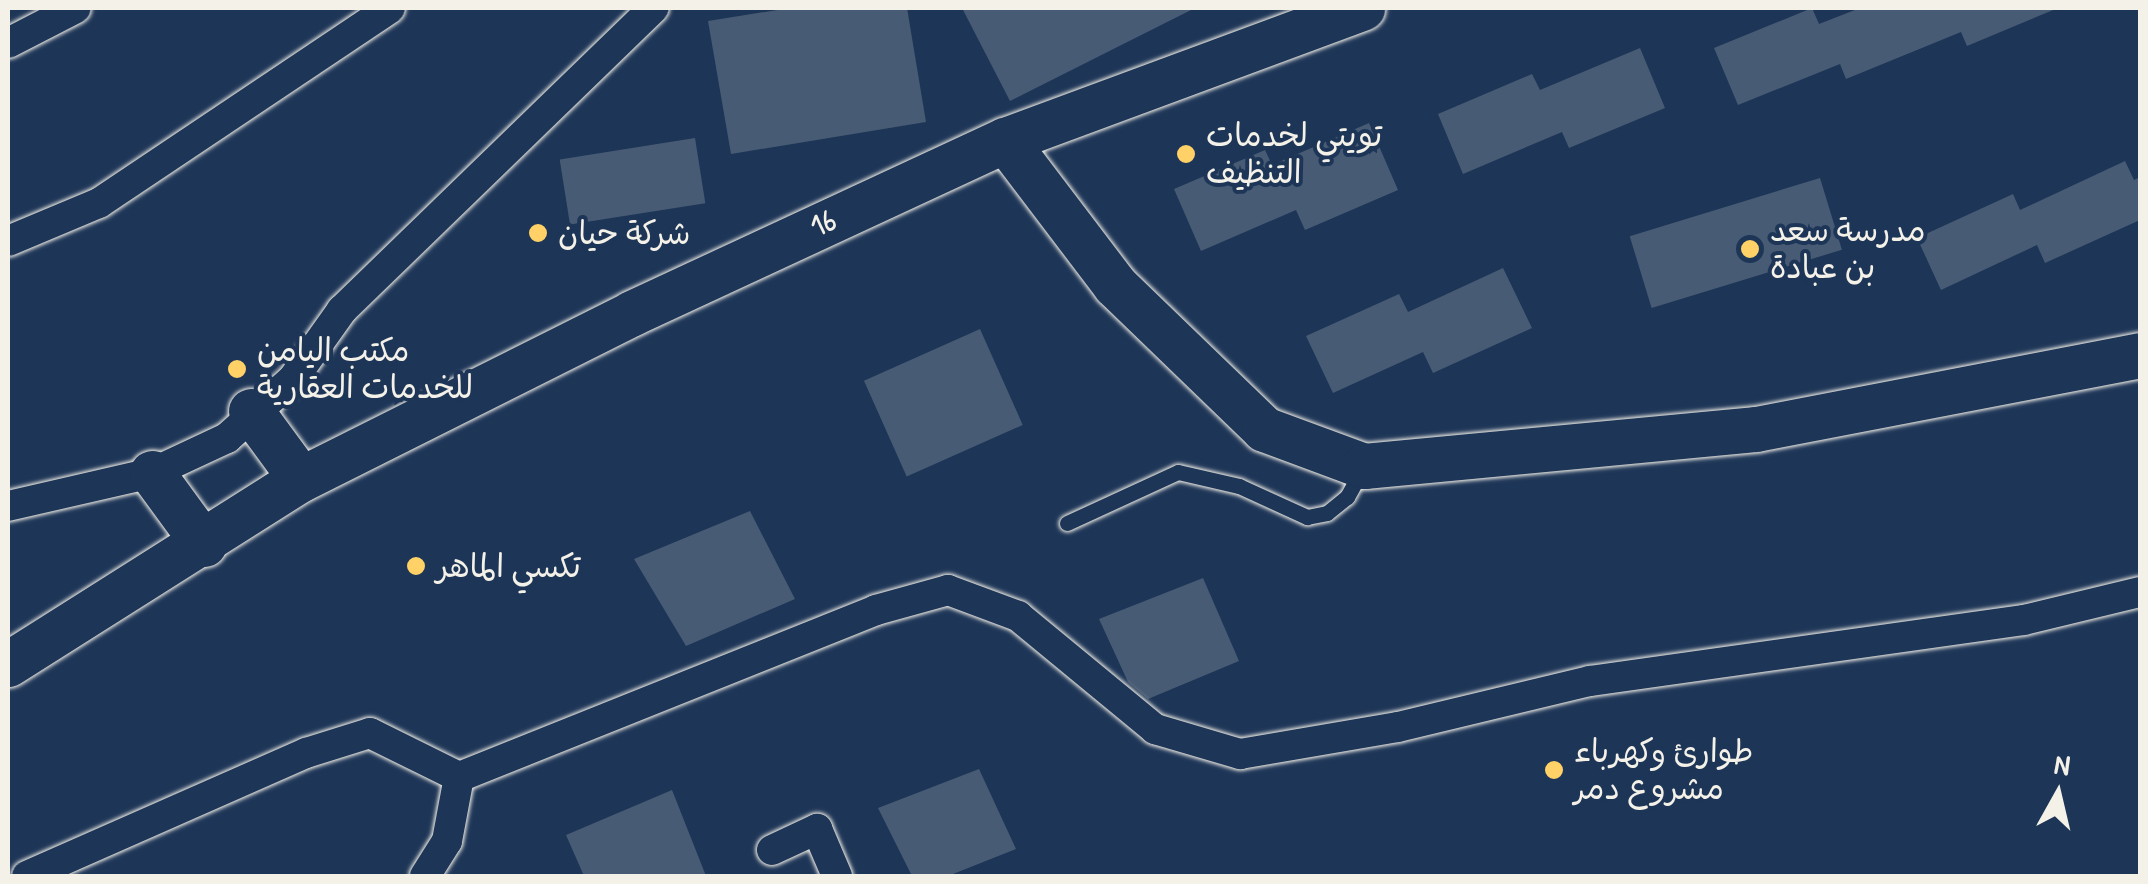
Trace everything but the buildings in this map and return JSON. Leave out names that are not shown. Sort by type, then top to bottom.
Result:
[{"type":"street","points":[[8,42],[76,8]]},
{"type":"street","points":[[8,241],[99,203],[390,8]]},
{"type":"street","points":[[8,506],[152,472],[227,438],[251,410],[293,378],[342,310],[654,8]]},
{"type":"street","name":"16","points":[[8,664],[204,544],[301,479],[632,313],[1005,140],[1362,8]]},
{"type":"street","points":[[1005,140],[1115,286],[1264,429],[1364,466],[1756,429],[2140,355]]},
{"type":"street","points":[[251,410],[301,479]]},
{"type":"street","points":[[152,472],[204,544]]},
{"type":"street","points":[[27,876],[306,753],[370,733],[458,777],[876,610],[948,590],[1018,616],[1155,728],[1240,754],[1398,727],[1590,681],[2024,620],[2140,592]]},
{"type":"street","points":[[425,876],[447,841],[458,777]]},
{"type":"street","points":[[772,850],[817,829],[837,876]]},
{"type":"lane","points":[[1068,523],[1178,472],[1239,486],[1307,517],[1327,512],[1347,496],[1364,466]]},
{"type":"place","name":"تويتي لخدمات التنظيف","points":[[1186,154]]},
{"type":"place","name":"شركة حيان","points":[[538,233]]},
{"type":"place","name":"مدرسة سعد بن عبادة","points":[[1750,249]]},
{"type":"place","name":"مكتب اليامن للخدمات العقارية","points":[[237,369]]},
{"type":"place","name":"تكسي الماهر","points":[[416,566]]},
{"type":"place","name":"طوارئ وكهرباء مشروع دمر","points":[[1554,770]]}]
